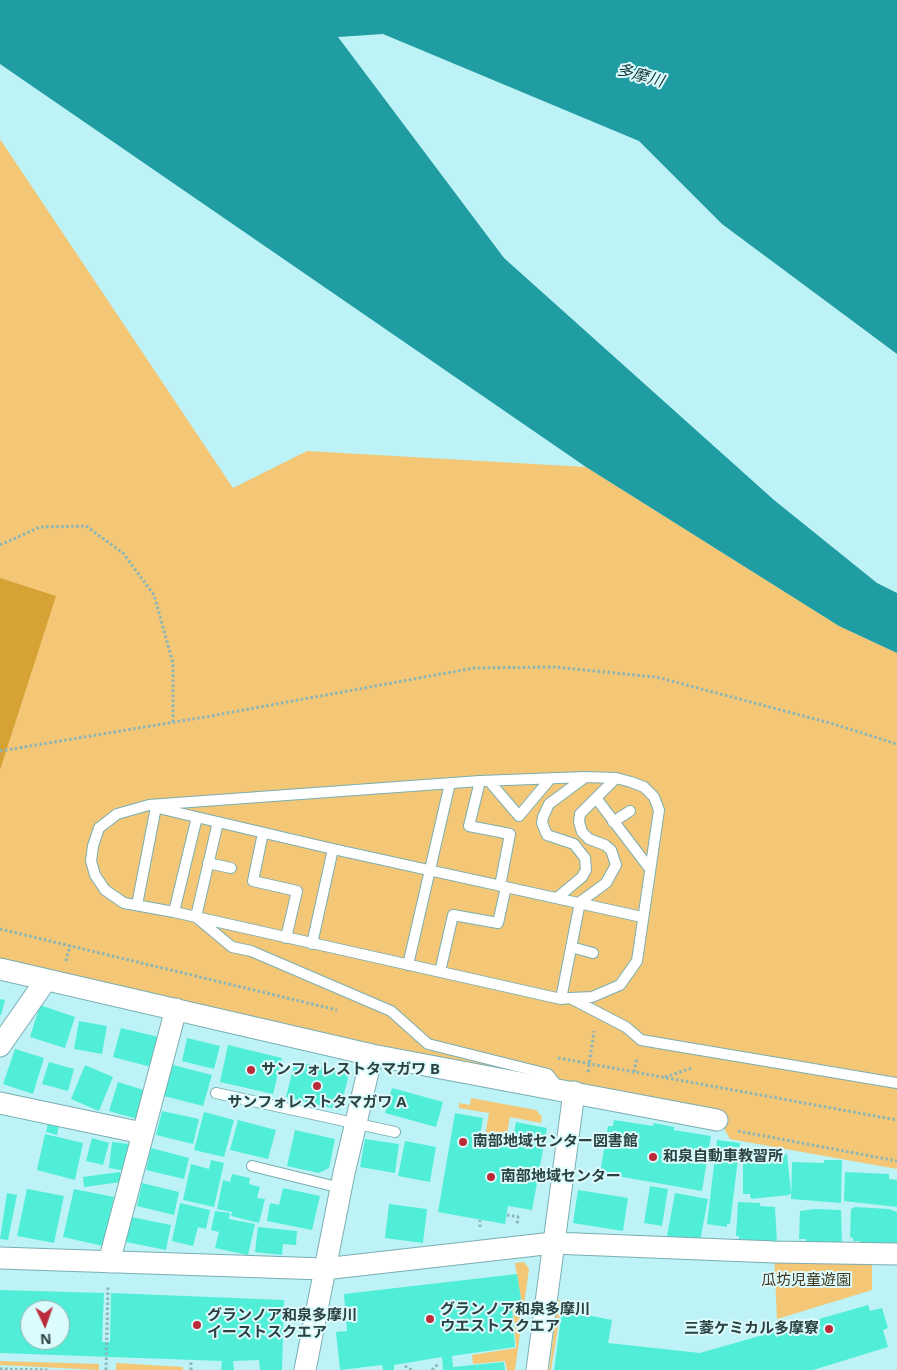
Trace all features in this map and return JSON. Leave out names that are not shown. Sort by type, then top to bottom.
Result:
[{"type":"street","points":[[0,969],[372,1054],[567,1091],[724,1125]]},
{"type":"street","points":[[0,1046],[46,980]]},
{"type":"street","points":[[109,1262],[176,1010]]},
{"type":"street","points":[[306,1370],[324,1269],[372,1054]]},
{"type":"street","points":[[537,1370],[553,1243],[567,1091]]},
{"type":"street","points":[[0,1103],[142,1133]]},
{"type":"street","points":[[0,1258],[324,1269],[553,1243],[774,1252],[897,1254]]},
{"type":"lane","points":[[558,897],[582,877],[586,870],[585,858],[574,844],[547,835],[542,824],[542,817],[549,804],[585,777]]},
{"type":"lane","points":[[565,999],[592,997],[620,984],[636,961],[659,810],[654,797],[644,787],[616,778],[585,777],[450,783],[152,806],[117,814],[99,828],[93,846],[91,861],[95,875],[106,890],[124,903],[174,912],[565,999],[626,1027],[641,1040],[897,1083]]},
{"type":"lane","points":[[565,999],[571,947],[580,902],[606,883],[616,864],[611,850],[605,845],[589,839],[582,832],[579,822],[580,814],[616,778]]},
{"type":"lane","points":[[485,781],[519,816],[550,779]]},
{"type":"lane","points":[[440,972],[453,914],[498,923],[510,834],[468,826],[485,781]]},
{"type":"lane","points":[[408,965],[450,783]]},
{"type":"lane","points":[[596,798],[650,869]]},
{"type":"lane","points":[[152,806],[429,871],[558,897],[642,917]]},
{"type":"lane","points":[[137,905],[152,806]]},
{"type":"lane","points":[[613,822],[630,811]]},
{"type":"lane","points":[[174,912],[197,817]]},
{"type":"lane","points":[[196,917],[218,822]]},
{"type":"lane","points":[[263,833],[253,880],[296,891],[286,938]]},
{"type":"lane","points":[[312,944],[333,849]]},
{"type":"lane","points":[[208,863],[231,868]]},
{"type":"lane","points":[[196,917],[232,947],[251,951],[391,1011],[428,1044],[548,1074],[567,1091]]},
{"type":"lane","points":[[571,947],[593,953]]},
{"type":"lane","points":[[216,1094],[395,1132]]},
{"type":"lane","points":[[252,1166],[341,1188]]},
{"type":"path","points":[[0,545],[40,527],[86,526],[123,553],[154,595],[173,663],[173,723]]},
{"type":"path","points":[[0,751],[173,723],[474,668],[554,667],[656,677],[830,723],[897,744]]},
{"type":"path","points":[[589,1064],[594,1028]]},
{"type":"path","points":[[724,1125],[897,1161]]},
{"type":"path","points":[[106,1370],[109,1262]]},
{"type":"path","points":[[191,1360],[191,1370]]},
{"type":"path","points":[[432,1370],[438,1364]]},
{"type":"path","points":[[405,1366],[412,1370]]},
{"type":"path","points":[[0,1369],[49,1370]]},
{"type":"green space","points":[[0,139],[233,488],[307,451],[586,467],[839,626],[897,653],[897,1169],[730,1139],[716,1114],[433,1061],[0,961]]},
{"type":"green space","points":[[471,1098],[536,1110],[542,1117],[541,1123],[510,1117],[506,1140],[485,1136],[489,1113],[459,1108],[459,1103],[470,1105]]},
{"type":"green space","name":"瓜坊児童遊園","points":[[774,1252],[872,1254],[872,1290],[777,1319]]},
{"type":"green space","points":[[524,1262],[529,1269],[515,1370],[507,1370],[505,1361],[473,1364],[472,1355],[516,1348],[513,1307],[522,1306],[515,1263]]},
{"type":"green space","points":[[558,1300],[578,1301],[579,1310],[561,1309],[551,1370],[549,1370]]},
{"type":"green space","points":[[0,1361],[99,1364],[99,1370],[0,1365]]},
{"type":"green space","points":[[116,1363],[183,1367],[183,1370],[116,1370]]},
{"type":"shaded area","points":[[0,578],[56,596],[0,770]]},
{"type":"water","name":"多摩川","points":[[0,0],[897,0],[897,354],[722,224],[639,141],[383,34],[338,37],[504,258],[774,500],[877,583],[897,593],[897,653],[839,626],[586,467],[0,64]]},
{"type":"building","points":[[0,999],[5,1000],[1,1015],[0,1015]]},
{"type":"building","points":[[40,1005],[75,1017],[65,1048],[30,1037]]},
{"type":"building","points":[[79,1021],[107,1026],[102,1054],[74,1049]]},
{"type":"building","points":[[121,1028],[163,1038],[155,1068],[113,1057]]},
{"type":"building","points":[[187,1038],[220,1046],[214,1069],[182,1061]]},
{"type":"building","name":"サンフォレストタマガワ B","points":[[228,1045],[282,1058],[273,1094],[220,1082]]},
{"type":"building","points":[[15,1049],[44,1058],[33,1094],[3,1084]]},
{"type":"building","name":"サンフォレストタマガワ A","points":[[295,1061],[349,1074],[340,1110],[286,1097]]},
{"type":"building","points":[[49,1062],[74,1069],[68,1091],[42,1084]]},
{"type":"building","points":[[85,1065],[113,1077],[99,1111],[71,1099]]},
{"type":"building","points":[[173,1065],[212,1075],[203,1106],[164,1096]]},
{"type":"building","points":[[118,1082],[150,1092],[141,1120],[109,1111]]},
{"type":"building","points":[[392,1088],[443,1102],[436,1127],[385,1113]]},
{"type":"building","points":[[162,1111],[199,1119],[193,1144],[156,1135]]},
{"type":"building","points":[[204,1112],[234,1120],[224,1157],[194,1150]]},
{"type":"building","name":"南部地域センター","points":[[455,1113],[483,1118],[479,1141],[511,1148],[516,1122],[547,1128],[532,1210],[508,1206],[505,1224],[438,1212]]},
{"type":"building","points":[[238,1120],[276,1130],[268,1159],[230,1150]]},
{"type":"building","name":"和泉自動車教習所","points":[[614,1120],[653,1126],[654,1123],[674,1127],[674,1130],[711,1136],[702,1191],[600,1173],[608,1126],[613,1126]]},
{"type":"building","points":[[48,1123],[59,1125],[57,1135],[46,1132]]},
{"type":"building","points":[[295,1130],[335,1139],[329,1168],[319,1173],[287,1166]]},
{"type":"building","points":[[45,1134],[83,1143],[75,1180],[37,1170]]},
{"type":"building","points":[[92,1138],[109,1143],[103,1165],[86,1161]]},
{"type":"building","points":[[365,1139],[399,1144],[395,1173],[360,1167]]},
{"type":"building","points":[[717,1140],[740,1143],[730,1224],[727,1224],[727,1227],[707,1224]]},
{"type":"building","points":[[405,1141],[436,1147],[430,1182],[398,1176]]},
{"type":"building","points":[[112,1142],[129,1144],[126,1171],[109,1168]]},
{"type":"building","points":[[151,1148],[189,1158],[184,1179],[146,1170]]},
{"type":"building","points":[[772,1154],[787,1154],[791,1193],[789,1195],[751,1199],[750,1194],[743,1194],[743,1157],[772,1158]]},
{"type":"building","points":[[211,1160],[224,1163],[214,1207],[183,1200],[191,1164],[209,1169]]},
{"type":"building","points":[[824,1160],[842,1160],[841,1203],[791,1199],[792,1162],[824,1163]]},
{"type":"building","points":[[120,1172],[121,1182],[84,1187],[83,1177]]},
{"type":"building","points":[[845,1172],[889,1174],[889,1179],[897,1180],[897,1207],[844,1201]]},
{"type":"building","points":[[232,1174],[250,1178],[249,1184],[260,1187],[257,1198],[265,1199],[259,1223],[231,1216],[232,1212],[217,1209],[223,1180],[230,1182]]},
{"type":"building","points":[[142,1183],[179,1192],[174,1215],[137,1206]]},
{"type":"building","points":[[650,1186],[668,1189],[662,1226],[644,1223]]},
{"type":"building","points":[[283,1188],[320,1196],[312,1230],[267,1221],[270,1203],[279,1205]]},
{"type":"building","points":[[27,1189],[64,1196],[54,1243],[17,1236]]},
{"type":"building","points":[[74,1189],[114,1197],[103,1246],[63,1237]]},
{"type":"building","points":[[578,1190],[628,1198],[623,1231],[573,1223]]},
{"type":"building","points":[[7,1193],[17,1195],[8,1240],[0,1239]]},
{"type":"building","points":[[675,1193],[708,1199],[700,1241],[667,1236]]},
{"type":"building","points":[[738,1202],[760,1203],[760,1206],[775,1207],[777,1243],[739,1243],[739,1236],[736,1236]]},
{"type":"building","points":[[180,1203],[210,1210],[206,1229],[198,1227],[193,1246],[172,1241]]},
{"type":"building","points":[[389,1204],[427,1209],[423,1243],[385,1238]]},
{"type":"building","points":[[855,1207],[889,1209],[897,1212],[897,1245],[860,1247],[860,1241],[853,1241],[853,1238],[850,1237],[851,1209]]},
{"type":"building","points":[[815,1209],[841,1210],[842,1244],[806,1245],[806,1239],[799,1239],[800,1211]]},
{"type":"building","points":[[215,1211],[230,1213],[229,1219],[255,1224],[248,1255],[215,1248],[219,1232],[211,1230]]},
{"type":"building","points":[[131,1217],[171,1225],[166,1250],[126,1242]]},
{"type":"building","points":[[258,1227],[297,1231],[296,1245],[283,1244],[282,1255],[255,1252]]},
{"type":"building","name":"グランノア和泉多摩川 ウエストスクエア","points":[[517,1274],[522,1305],[512,1307],[515,1347],[452,1356],[453,1367],[504,1362],[505,1370],[443,1370],[442,1357],[394,1365],[394,1370],[383,1370],[382,1365],[340,1370],[336,1332],[347,1331],[344,1294]]},
{"type":"building","name":"グランノア和泉多摩川 イーストスクエア","points":[[0,1290],[104,1293],[102,1342],[110,1342],[111,1293],[284,1300],[282,1370],[260,1370],[259,1360],[233,1361],[234,1370],[221,1370],[222,1361],[0,1353]]},
{"type":"building","name":"三菱ケミカル多摩寮","points":[[868,1305],[870,1311],[882,1308],[888,1328],[883,1330],[888,1347],[813,1370],[554,1370],[562,1310],[612,1320],[608,1343],[700,1353]]},
{"type":"place","name":"サンフォレストタマガワ B","points":[[251,1070]]},
{"type":"place","name":"サンフォレストタマガワ A","points":[[317,1086]]},
{"type":"place","name":"南部地域センター図書館","points":[[463,1142]]},
{"type":"place","name":"和泉自動車教習所","points":[[653,1157]]},
{"type":"place","name":"南部地域センター","points":[[491,1177]]},
{"type":"place","name":"グランノア和泉多摩川 ウエストスクエア","points":[[430,1319]]},
{"type":"place","name":"グランノア和泉多摩川 イーストスクエア","points":[[197,1325]]},
{"type":"place","name":"三菱ケミカル多摩寮","points":[[829,1329]]}]
